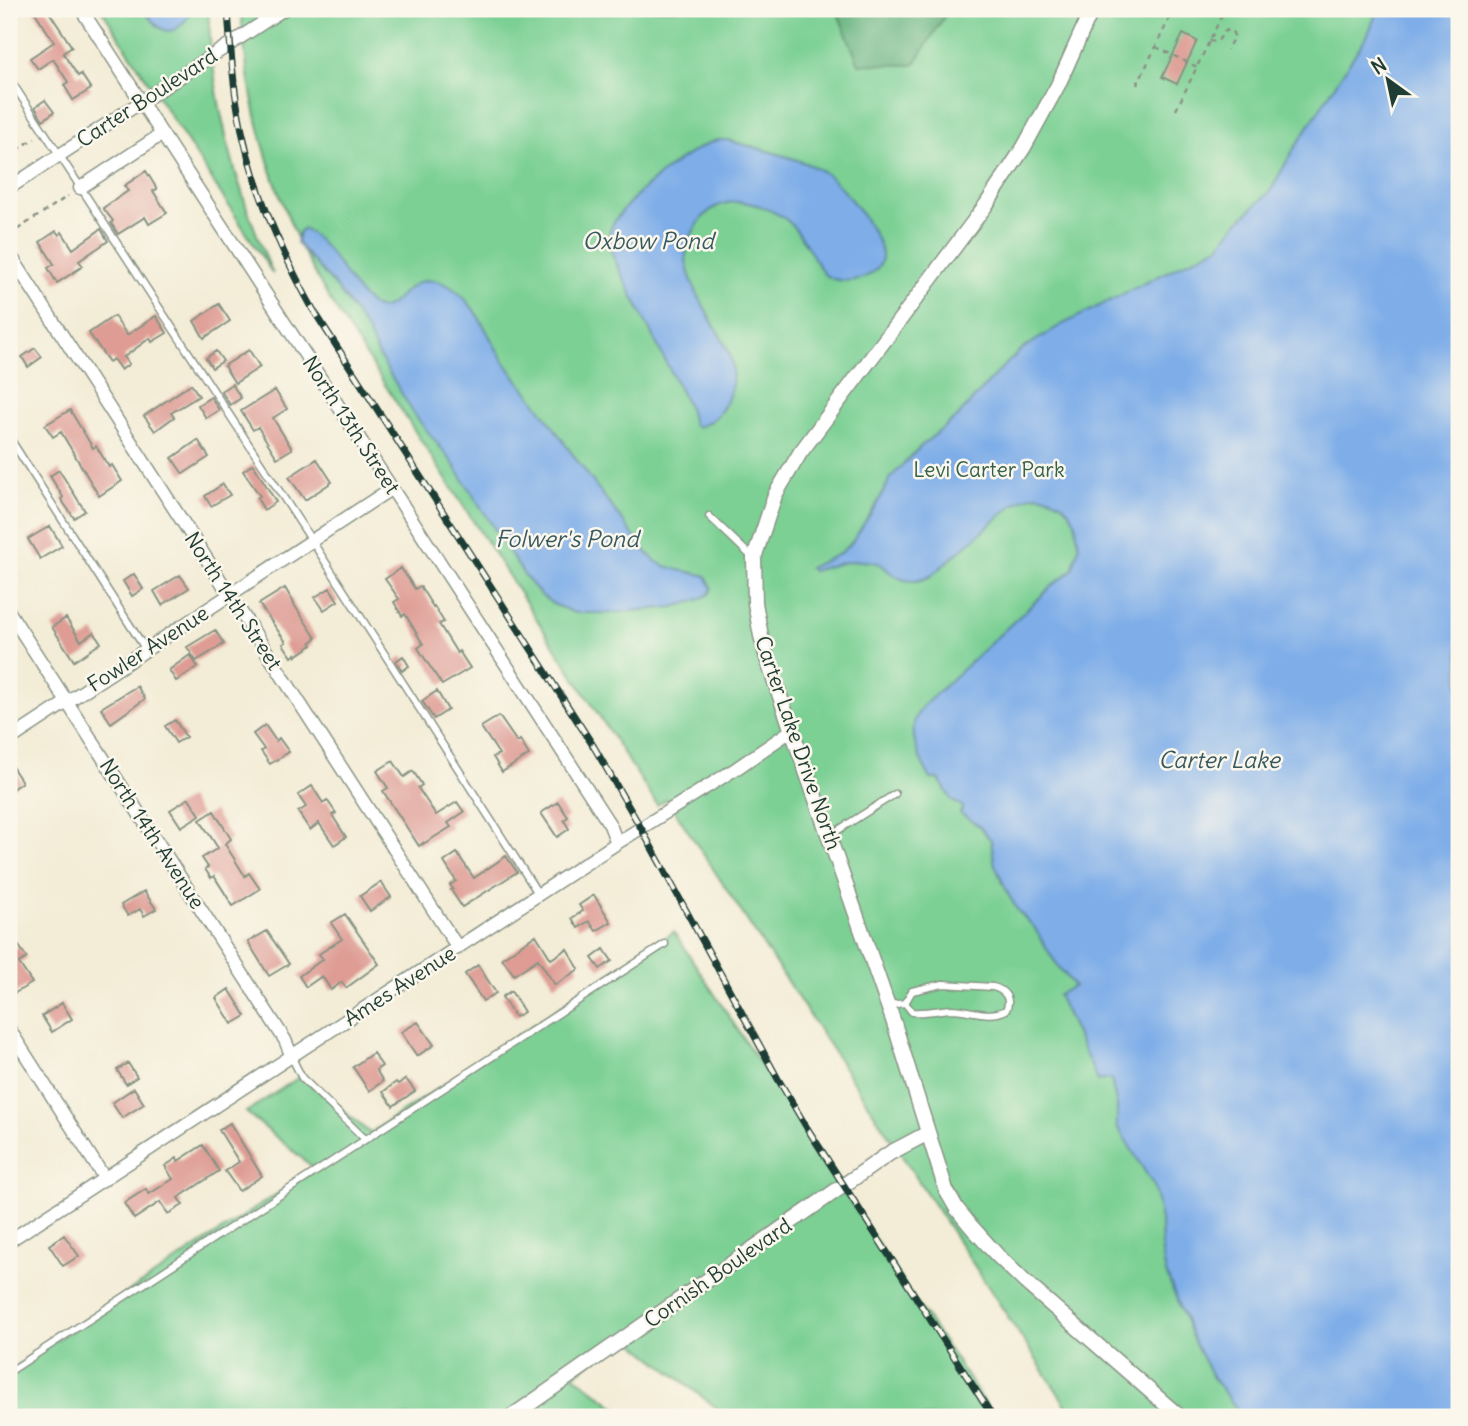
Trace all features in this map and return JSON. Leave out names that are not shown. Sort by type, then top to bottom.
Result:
[{"type":"street","name":"North 13th Street","points":[[81,9],[610,825],[617,843]]},
{"type":"street","name":"Carter Boulevard","points":[[9,188],[284,9]]},
{"type":"street","name":"Carter Lake Drive North","points":[[1092,9],[1058,85],[1024,147],[986,205],[800,453],[775,495],[754,558],[755,603],[761,636],[887,1005],[946,1190],[970,1226],[997,1255],[1180,1417]]},
{"type":"street","points":[[80,188],[163,134]]},
{"type":"street","name":"North 14th Street","points":[[9,253],[458,948]]},
{"type":"street","name":"Fowler Avenue","points":[[9,740],[392,488]]},
{"type":"street","name":"North 14th Avenue","points":[[9,612],[285,1040],[292,1057]]},
{"type":"street","name":"Ames Avenue","points":[[9,1241],[792,730]]},
{"type":"street","points":[[9,1029],[105,1179]]},
{"type":"street","name":"Cornish Boulevard","points":[[511,1417],[890,1153],[928,1133]]},
{"type":"lane","points":[[9,78],[312,541],[538,895]]},
{"type":"lane","points":[[9,438],[146,650]]},
{"type":"lane","points":[[709,516],[754,558]]},
{"type":"lane","points":[[830,836],[895,794]]},
{"type":"lane","points":[[9,1372],[665,944]]},
{"type":"lane","points":[[943,984],[993,987],[1000,989],[1009,1001],[1006,1010],[998,1015],[952,1009],[912,1012],[905,1003],[912,990],[943,984]]},
{"type":"lane","points":[[887,1005],[905,1003]]},
{"type":"lane","points":[[292,1057],[302,1078],[365,1139]]},
{"type":"path","points":[[1137,85],[1174,9]]},
{"type":"path","points":[[1176,110],[1225,9]]},
{"type":"path","points":[[1209,41],[1217,42],[1225,31],[1230,30],[1234,38],[1227,50]]},
{"type":"path","points":[[1155,47],[1197,67]]},
{"type":"path","points":[[9,155],[44,132]]},
{"type":"path","points":[[9,235],[80,188]]},
{"type":"green space","points":[[101,9],[208,9],[215,77],[228,144],[248,210],[273,274]]},
{"type":"green space","name":"Levi Carter Park","points":[[241,9],[1459,9],[1459,1417],[1074,1417],[667,799],[657,805],[328,297],[296,235],[269,164],[250,88]]},
{"type":"green space","points":[[836,9],[949,9],[914,65],[859,64]]},
{"type":"green space","points":[[674,932],[911,1295],[995,1417],[728,1417],[626,1337],[574,1375],[628,1417],[9,1417],[9,1371],[315,1169],[246,1112],[301,1076],[370,1133]]},
{"type":"water","points":[[142,9],[193,9],[180,26],[168,31],[156,24]]},
{"type":"water","name":"Carter Lake","points":[[1378,9],[1459,9],[1459,1417],[1243,1417],[1213,1378],[1195,1344],[1166,1273],[1162,1253],[1161,1220],[1154,1186],[1117,1126],[1117,1106],[1111,1079],[1098,1081],[1058,995],[1074,986],[1008,894],[995,865],[991,840],[979,826],[960,813],[963,807],[953,802],[939,779],[931,779],[915,743],[915,720],[923,706],[1072,570],[1079,547],[1075,522],[1061,503],[1037,495],[1013,505],[926,578],[905,580],[895,576],[881,564],[869,561],[844,562],[812,571],[809,568],[839,554],[852,542],[891,477],[921,446],[957,417],[1022,349],[1061,325],[1219,246],[1236,224],[1271,190],[1292,152],[1368,34]]},
{"type":"water","name":"Oxbow Pond","points":[[718,140],[778,154],[825,173],[841,188],[869,225],[882,257],[880,265],[867,276],[849,281],[831,278],[824,274],[793,226],[775,212],[749,203],[729,202],[705,215],[688,245],[688,268],[691,280],[728,350],[733,373],[729,396],[724,406],[708,422],[697,427],[693,424],[689,408],[617,265],[609,234],[625,208],[656,178],[690,153]]},
{"type":"water","name":"Folwer's Pond","points":[[304,229],[326,248],[356,289],[375,307],[390,305],[413,285],[423,281],[435,281],[459,293],[475,312],[511,371],[641,546],[663,565],[706,576],[712,588],[709,594],[673,607],[612,613],[575,613],[553,604],[541,595],[524,575],[452,462],[414,414],[355,313],[297,243],[298,234]]},
{"type":"building","points":[[33,9],[47,9],[72,47],[63,53],[78,76],[81,74],[91,89],[73,100],[64,85],[68,82],[53,59],[38,69],[30,58],[54,42]]},
{"type":"building","points":[[1183,34],[1197,41],[1177,84],[1162,77]]},
{"type":"building","points":[[45,100],[54,112],[43,120],[35,107]]},
{"type":"building","points":[[146,171],[157,189],[153,191],[167,213],[149,224],[145,217],[118,234],[111,223],[113,221],[103,208],[128,191],[124,186]]},
{"type":"building","points":[[101,229],[108,241],[79,261],[83,266],[57,283],[48,268],[54,264],[40,242],[56,231],[59,235],[62,232],[73,249]]},
{"type":"building","points":[[219,304],[230,321],[204,338],[194,321]]},
{"type":"building","points":[[114,316],[127,335],[156,316],[167,333],[152,342],[150,338],[124,357],[129,364],[121,370],[113,359],[109,362],[89,333]]},
{"type":"building","points":[[35,348],[42,357],[28,367],[22,357]]},
{"type":"building","points":[[249,350],[260,367],[235,383],[224,366]]},
{"type":"building","points":[[216,351],[223,361],[212,368],[206,358]]},
{"type":"building","points":[[191,384],[199,396],[171,413],[174,417],[155,431],[144,416]]},
{"type":"building","points":[[232,384],[241,398],[230,405],[221,391]]},
{"type":"building","points":[[275,390],[287,409],[273,418],[292,449],[277,458],[258,427],[253,430],[241,411]]},
{"type":"building","points":[[211,397],[219,410],[206,418],[198,405]]},
{"type":"building","points":[[70,410],[93,448],[96,446],[122,481],[99,496],[61,432],[53,437],[45,425]]},
{"type":"building","points":[[198,440],[209,457],[183,474],[172,458]]},
{"type":"building","points":[[317,459],[332,482],[305,500],[289,477]]},
{"type":"building","points":[[253,464],[276,502],[264,510],[257,498],[260,496],[243,471]]},
{"type":"building","points":[[59,470],[85,511],[74,518],[50,476]]},
{"type":"building","points":[[223,484],[230,495],[211,506],[205,496]]},
{"type":"building","points":[[50,526],[62,546],[40,559],[28,539]]},
{"type":"building","points":[[401,568],[415,589],[420,586],[434,606],[444,622],[439,624],[470,668],[442,685],[418,648],[423,644],[405,614],[402,616],[394,602],[399,599],[385,579]]},
{"type":"building","points":[[134,574],[143,589],[132,596],[123,581]]},
{"type":"building","points":[[180,575],[189,588],[162,605],[154,591]]},
{"type":"building","points":[[285,588],[316,638],[311,642],[312,645],[292,657],[283,644],[286,642],[259,604]]},
{"type":"building","points":[[330,588],[338,601],[324,610],[315,597]]},
{"type":"building","points":[[66,618],[81,641],[94,632],[101,643],[74,661],[52,627]]},
{"type":"building","points":[[215,630],[224,644],[196,661],[187,647]]},
{"type":"building","points":[[190,655],[198,667],[176,681],[169,670]]},
{"type":"building","points":[[403,656],[409,666],[402,671],[396,661]]},
{"type":"building","points":[[137,686],[145,699],[111,723],[101,708]]},
{"type":"building","points":[[437,691],[448,710],[434,719],[422,701]]},
{"type":"building","points":[[499,716],[529,755],[502,772],[493,757],[499,754],[481,727]]},
{"type":"building","points":[[175,720],[186,737],[176,743],[165,726]]},
{"type":"building","points":[[265,725],[276,741],[279,738],[289,752],[270,764],[261,751],[264,749],[253,734]]},
{"type":"building","points":[[393,761],[404,777],[413,771],[422,785],[418,788],[436,815],[457,802],[464,812],[448,823],[451,827],[419,846],[383,791],[388,788],[377,771]]},
{"type":"building","points":[[9,762],[22,782],[9,791]]},
{"type":"building","points":[[312,786],[323,803],[327,800],[336,813],[332,815],[346,837],[334,845],[319,823],[310,830],[298,812],[306,807],[298,795]]},
{"type":"building","points":[[189,798],[200,815],[181,827],[170,810]]},
{"type":"building","points":[[558,802],[568,817],[564,820],[569,829],[557,837],[541,813]]},
{"type":"building","points":[[214,811],[231,839],[225,844],[245,876],[249,873],[260,889],[233,906],[214,876],[211,878],[205,869],[208,867],[202,858],[218,848],[200,820]]},
{"type":"building","points":[[457,853],[474,878],[506,856],[517,872],[462,907],[451,890],[453,889],[450,885],[456,881],[444,862]]},
{"type":"building","points":[[381,882],[391,897],[370,911],[360,896]]},
{"type":"building","points":[[144,891],[156,909],[144,916],[140,909],[128,916],[121,905]]},
{"type":"building","points":[[594,895],[611,922],[596,931],[589,921],[578,928],[572,918],[583,911],[579,905]]},
{"type":"building","points":[[345,914],[379,964],[346,988],[342,982],[331,990],[322,976],[306,987],[299,976],[323,959],[319,954],[342,939],[331,923]]},
{"type":"building","points":[[267,931],[289,964],[269,976],[248,942]]},
{"type":"building","points":[[536,935],[551,959],[567,949],[579,969],[555,985],[538,959],[514,975],[502,958]]},
{"type":"building","points":[[19,946],[27,958],[19,963],[32,983],[15,993],[9,983],[9,947],[12,951]]},
{"type":"building","points":[[604,949],[612,961],[600,969],[592,958]]},
{"type":"building","points":[[478,965],[496,993],[483,1001],[465,974]]},
{"type":"building","points":[[229,989],[246,1016],[232,1024],[216,998]]},
{"type":"building","points":[[511,991],[524,1012],[515,1017],[502,997]]},
{"type":"building","points":[[62,1003],[72,1019],[52,1032],[42,1016]]},
{"type":"building","points":[[418,1022],[434,1045],[417,1056],[401,1032]]},
{"type":"building","points":[[373,1053],[382,1066],[376,1070],[383,1081],[369,1091],[353,1067]]},
{"type":"building","points":[[128,1063],[137,1077],[126,1084],[117,1070]]},
{"type":"building","points":[[406,1079],[415,1091],[393,1106],[383,1092],[396,1082],[398,1084]]},
{"type":"building","points":[[134,1088],[144,1104],[122,1118],[112,1103]]},
{"type":"building","points":[[230,1123],[262,1176],[239,1191],[225,1171],[239,1162],[219,1130]]},
{"type":"building","points":[[203,1145],[219,1171],[178,1198],[183,1205],[168,1214],[160,1202],[134,1219],[124,1203],[146,1189],[149,1194],[173,1179],[165,1166]]},
{"type":"building","points":[[64,1235],[79,1256],[63,1266],[49,1245]]},
{"type":"railway","points":[[228,9],[236,98],[250,163],[267,214],[314,311],[594,747],[807,1128],[993,1417]]}]
